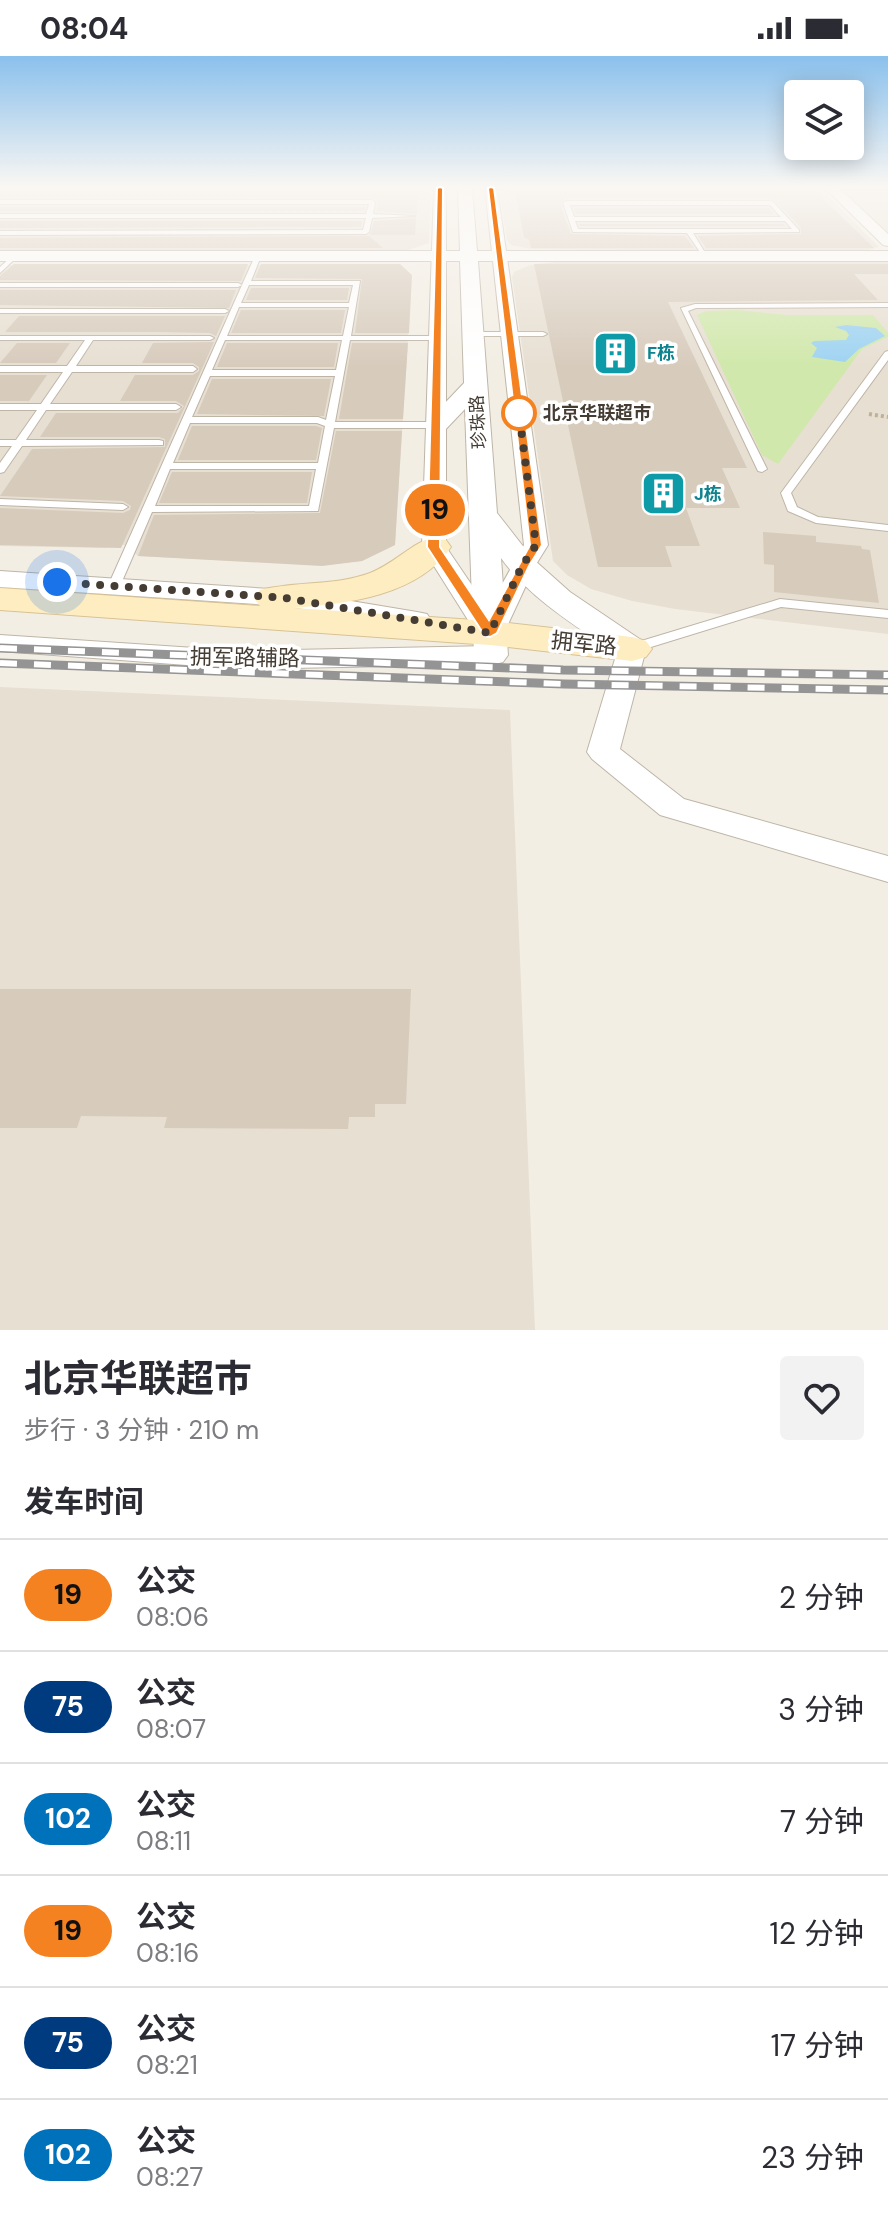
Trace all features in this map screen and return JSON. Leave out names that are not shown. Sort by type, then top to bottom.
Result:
[{"type":"main road","points":[[120,597],[285,598],[384,581],[421,563],[434,547]]},
{"type":"main road","name":"拥军路","points":[[0,599],[120,597],[490,644]]},
{"type":"main road","name":"拥军路","points":[[0,620],[632,649]]},
{"type":"street","points":[[439,247],[434,547],[490,644]]},
{"type":"street","name":"珍珠路","points":[[468,247],[490,644]]},
{"type":"street","points":[[490,644],[522,566],[536,545],[498,247]]},
{"type":"street","points":[[7,256],[44,252],[251,250],[439,256],[888,256]]},
{"type":"street","points":[[436,425],[476,385]]},
{"type":"street","points":[[483,513],[522,566],[559,599],[632,649],[603,752],[672,807],[888,869]]},
{"type":"street","points":[[0,579],[120,597]]},
{"type":"street","points":[[285,598],[490,644]]},
{"type":"street","name":"拥军路辅路","points":[[0,643],[240,660],[490,644]]},
{"type":"lane","points":[[699,247],[704,256]]},
{"type":"lane","points":[[120,597],[147,509],[236,305],[251,250]]},
{"type":"lane","points":[[0,271],[7,256]]},
{"type":"lane","points":[[0,285],[357,283],[314,509],[147,509]]},
{"type":"lane","points":[[236,305],[353,305]]},
{"type":"lane","points":[[762,469],[684,310],[695,306],[888,305]]},
{"type":"lane","points":[[0,311],[225,311]]},
{"type":"lane","points":[[473,334],[543,334]]},
{"type":"lane","points":[[0,338],[210,338]]},
{"type":"lane","points":[[0,470],[91,338]]},
{"type":"lane","points":[[222,338],[437,338]]},
{"type":"lane","points":[[888,354],[786,493],[792,509],[816,520],[888,528]]},
{"type":"lane","points":[[0,369],[193,369]]},
{"type":"lane","points":[[207,373],[340,373]]},
{"type":"lane","points":[[0,407],[176,407]]},
{"type":"lane","points":[[186,420],[318,420],[330,425],[436,425]]},
{"type":"lane","points":[[0,443],[159,443]]},
{"type":"lane","points":[[166,466],[323,466]]},
{"type":"lane","points":[[0,502],[123,507]]},
{"type":"lane","points":[[632,649],[780,603],[888,614]]},
{"type":"shaded area","points":[[0,247],[416,247],[408,250],[0,251]]},
{"type":"shaded area","points":[[524,247],[877,247],[861,252]]},
{"type":"shaded area","points":[[557,262],[888,262],[888,634],[675,609],[632,601],[591,589],[567,575],[553,561],[512,277],[514,272],[530,265]]},
{"type":"shaded area","points":[[0,265],[371,265],[412,275],[395,545],[362,561],[322,565],[138,556],[124,545],[109,545],[107,548],[0,546]]},
{"type":"shaded area","points":[[0,687],[510,710],[535,1330],[0,1330]]},
{"type":"green space","points":[[737,310],[786,315],[873,315],[888,333],[888,337],[862,349],[778,464],[762,455],[697,315],[706,311]]},
{"type":"water","points":[[835,327],[876,328],[885,336],[859,349],[845,362],[812,357],[817,348],[811,343],[814,341],[846,340],[849,335],[846,331]]},
{"type":"building","points":[[382,247],[383,248],[0,248]]},
{"type":"building","points":[[531,247],[694,248],[531,248]]},
{"type":"building","points":[[706,247],[874,248],[706,248]]},
{"type":"building","points":[[14,264],[248,264],[241,281],[0,280],[0,276]]},
{"type":"building","points":[[261,264],[400,264],[412,275],[409,333],[355,333],[362,279],[255,278]]},
{"type":"building","points":[[534,264],[888,264],[888,274],[854,274],[878,300],[668,302],[747,468],[722,468],[740,508],[686,508],[700,546],[665,546],[672,567],[598,567]]},
{"type":"building","points":[[251,288],[349,288],[347,300],[246,300]]},
{"type":"building","points":[[0,290],[236,290],[229,308],[0,305]]},
{"type":"building","points":[[241,310],[345,310],[341,333],[231,333]]},
{"type":"building","points":[[19,316],[225,316],[216,336],[210,333],[159,332],[5,332]]},
{"type":"building","points":[[214,342],[121,548],[0,545],[0,508],[123,513],[130,510],[131,506],[123,501],[0,496],[32,449],[165,447],[165,439],[159,437],[40,437],[56,413],[178,413],[184,406],[176,401],[120,401],[135,375],[193,375],[199,371],[193,363],[142,363],[153,343]]},
{"type":"building","points":[[17,343],[70,343],[56,363],[0,363]]},
{"type":"building","points":[[227,343],[338,343],[334,367],[217,367]]},
{"type":"building","points":[[352,343],[408,343],[403,419],[339,419]]},
{"type":"building","points":[[0,375],[47,375],[29,401],[0,401]]},
{"type":"building","points":[[212,379],[331,379],[324,416],[197,414]]},
{"type":"building","points":[[192,426],[322,428],[316,460],[178,460]]},
{"type":"building","points":[[336,431],[402,431],[395,545],[362,561],[322,566],[138,556],[154,515],[320,513]]},
{"type":"building","points":[[172,472],[312,472],[307,503],[159,503]]},
{"type":"building","points":[[763,532],[816,536],[816,542],[861,546],[870,550],[879,603],[774,592],[774,565],[764,564]]},
{"type":"building","points":[[0,989],[411,989],[406,1104],[375,1104],[375,1117],[349,1117],[348,1129],[164,1128],[167,1117],[81,1116],[77,1128],[0,1128]]},
{"type":"railway","points":[[0,648],[563,670],[888,675]]},
{"type":"railway","points":[[0,663],[564,684],[888,690]]},
{"type":"bus line","name":"19","points":[[439,247],[434,547],[490,633],[522,566],[536,545],[498,247]]},
{"type":"place","name":"F栋","points":[[616,353]]},
{"type":"place","name":"北京华联超巿","points":[[519,413]]},
{"type":"place","name":"J栋","points":[[663,494]]},
{"type":"route","points":[[57,582],[285,598],[490,633],[522,566],[536,545],[519,413]]}]
